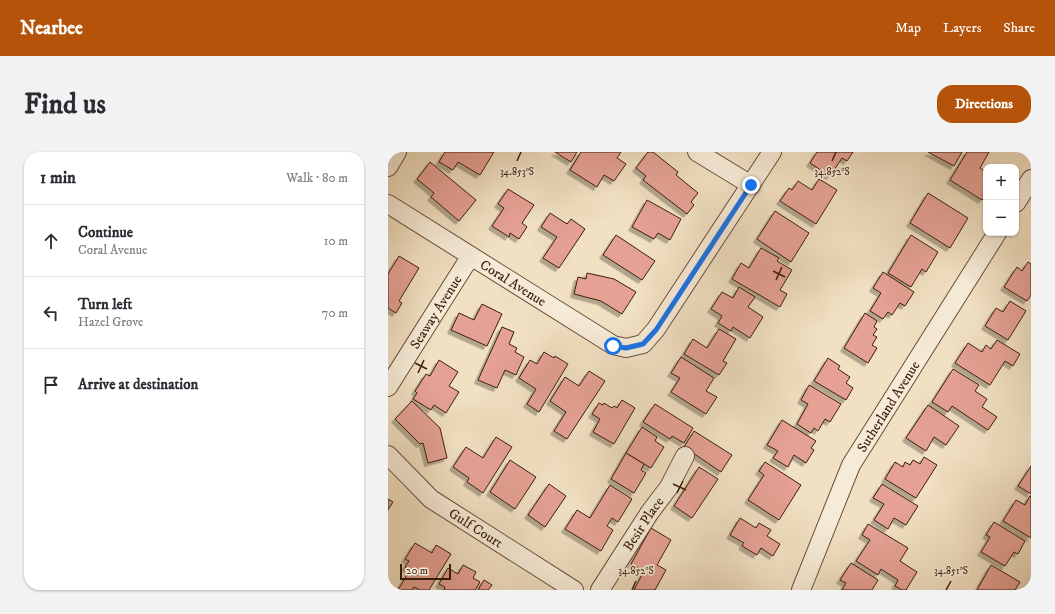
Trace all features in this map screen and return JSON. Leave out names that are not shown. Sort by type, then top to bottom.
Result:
[{"type":"street","points":[[388,167],[397,152]]},
{"type":"street","points":[[697,152],[751,185],[772,152]]},
{"type":"street","points":[[1018,200],[1031,179]]},
{"type":"street","name":"Coral Avenue","points":[[388,204],[613,346],[626,348],[643,344],[656,330],[751,185]]},
{"type":"street","name":"Sutherland Avenue","points":[[801,590],[851,465],[995,236]]},
{"type":"street","name":"Seaway Avenue","points":[[388,387],[465,265],[472,257]]},
{"type":"street","name":"Gulf Court","points":[[388,455],[431,498],[574,590]]},
{"type":"street","name":"Besir Place","points":[[600,590],[650,512],[669,487],[685,456]]},
{"type":"building","points":[[445,152],[494,152],[480,175],[458,162],[453,170],[439,162]]},
{"type":"building","points":[[555,152],[577,152],[571,162]]},
{"type":"building","points":[[581,152],[621,152],[617,158],[626,164],[614,181],[604,175],[597,187],[570,170]]},
{"type":"building","points":[[648,152],[653,152],[678,172],[676,175],[698,193],[691,202],[694,205],[687,214],[643,180],[646,176],[636,168]]},
{"type":"building","points":[[817,152],[853,152],[847,161],[842,158],[830,176],[810,163]]},
{"type":"building","points":[[928,152],[962,152],[954,166]]},
{"type":"building","points":[[967,152],[989,152],[980,168],[983,170],[982,200],[950,180]]},
{"type":"building","points":[[430,162],[476,200],[459,221],[431,197],[434,193],[417,179]]},
{"type":"building","points":[[819,179],[837,190],[816,224],[780,201],[789,188],[792,190],[798,181],[812,190]]},
{"type":"building","points":[[508,189],[534,205],[522,223],[527,227],[519,239],[510,233],[509,237],[492,226],[504,208],[498,204]]},
{"type":"building","points":[[928,193],[968,218],[950,248],[910,223]]},
{"type":"building","points":[[647,200],[681,219],[670,240],[658,233],[654,239],[632,227]]},
{"type":"building","points":[[775,211],[809,233],[791,262],[757,239]]},
{"type":"building","points":[[550,213],[567,224],[571,219],[585,229],[559,268],[543,258],[557,237],[541,227]]},
{"type":"building","points":[[616,235],[655,261],[642,280],[603,255]]},
{"type":"building","points":[[911,235],[938,252],[926,272],[922,269],[911,287],[888,273]]},
{"type":"building","points":[[761,248],[779,258],[777,261],[792,270],[780,290],[787,294],[780,307],[732,279],[741,263],[749,268]]},
{"type":"building","points":[[399,256],[419,268],[399,301],[402,303],[396,313],[388,308],[388,274]]},
{"type":"building","points":[[1028,262],[1031,264],[1031,295],[1027,301],[1004,287],[1017,267],[1022,271]]},
{"type":"building","points":[[883,272],[914,292],[905,306],[900,303],[892,315],[888,312],[883,319],[870,311],[881,293],[873,288]]},
{"type":"building","points":[[587,273],[614,279],[636,292],[622,314],[601,301],[574,294],[578,277],[586,279]]},
{"type":"building","points":[[739,287],[755,297],[748,307],[763,317],[750,338],[733,327],[731,331],[718,323],[722,316],[711,309],[722,292],[733,298]]},
{"type":"building","points":[[1010,301],[1026,311],[1008,340],[985,326],[996,308],[1003,312]]},
{"type":"building","points":[[482,304],[502,314],[487,346],[451,330],[459,313],[474,320]]},
{"type":"building","points":[[865,313],[877,321],[874,327],[877,329],[873,335],[877,337],[872,345],[877,348],[868,363],[844,348]]},
{"type":"building","points":[[502,327],[514,332],[509,344],[517,348],[515,352],[524,357],[516,375],[505,370],[497,388],[478,380]]},
{"type":"building","points":[[719,329],[736,339],[723,361],[727,363],[719,375],[684,354],[693,339],[707,348]]},
{"type":"building","points":[[997,340],[1020,354],[1013,366],[1005,361],[990,385],[955,363],[968,343],[982,352],[986,345],[991,349]]},
{"type":"building","points":[[544,352],[554,358],[555,356],[568,364],[539,412],[527,404],[536,389],[519,378],[530,360],[537,364]]},
{"type":"building","points":[[681,357],[714,378],[706,391],[717,397],[706,414],[671,392],[680,378],[671,373]]},
{"type":"building","points":[[828,358],[840,366],[838,369],[850,377],[846,383],[853,388],[846,400],[814,381]]},
{"type":"building","points":[[439,360],[458,372],[449,386],[459,392],[446,413],[434,405],[431,410],[413,399],[417,393],[415,391],[426,374],[430,376]]},
{"type":"building","points":[[953,369],[979,385],[975,391],[987,399],[982,407],[997,417],[988,430],[952,406],[948,412],[932,402]]},
{"type":"building","points":[[589,371],[605,381],[567,439],[554,431],[566,412],[550,401],[565,377],[579,386]]},
{"type":"building","points":[[809,385],[841,404],[830,422],[825,419],[818,431],[814,428],[811,433],[797,424],[808,404],[801,400]]},
{"type":"building","points":[[622,400],[635,408],[614,444],[593,432],[600,419],[592,414],[599,403],[603,405],[604,403],[612,408],[614,406],[617,408]]},
{"type":"building","points":[[412,401],[440,428],[447,458],[428,463],[423,443],[420,444],[395,419]]},
{"type":"building","points":[[655,404],[693,428],[684,443],[672,436],[670,439],[643,422]]},
{"type":"building","points":[[928,405],[959,426],[946,445],[934,437],[926,451],[906,438]]},
{"type":"building","points":[[782,420],[816,441],[811,448],[814,450],[806,463],[794,455],[788,467],[773,458],[778,451],[767,445]]},
{"type":"building","points":[[642,427],[657,437],[655,441],[664,447],[651,468],[626,453]]},
{"type":"building","points":[[694,431],[732,455],[721,472],[684,447]]},
{"type":"building","points":[[496,437],[512,447],[483,493],[467,482],[469,478],[453,467],[466,447],[483,458]]},
{"type":"building","points":[[626,453],[644,464],[641,470],[646,473],[634,493],[611,479]]},
{"type":"building","points":[[924,457],[937,465],[916,498],[885,479],[895,462],[903,467],[905,462],[910,465],[913,460],[920,464]]},
{"type":"building","points":[[510,460],[536,477],[515,509],[490,492]]},
{"type":"building","points":[[765,462],[801,485],[779,520],[748,500],[764,475],[759,471]]},
{"type":"building","points":[[1031,466],[1031,494],[1018,486]]},
{"type":"building","points":[[699,467],[718,479],[692,518],[674,506]]},
{"type":"building","points":[[549,484],[566,496],[545,527],[528,515]]},
{"type":"building","points":[[882,484],[918,506],[906,525],[894,518],[888,529],[874,520],[884,504],[873,498]]},
{"type":"building","points":[[610,485],[632,499],[618,522],[612,518],[607,526],[613,530],[601,551],[565,529],[577,510],[590,518]]},
{"type":"building","points":[[1030,496],[1031,538],[1003,521],[1016,500],[1025,505]]},
{"type":"building","points":[[388,499],[393,502],[388,510]]},
{"type":"building","points":[[740,518],[756,528],[759,523],[771,530],[767,536],[780,544],[773,556],[761,548],[757,555],[742,546],[744,543],[730,535]]},
{"type":"building","points":[[994,522],[1025,541],[1018,554],[1014,552],[1005,566],[981,552],[990,537],[986,535]]},
{"type":"building","points":[[868,524],[908,548],[900,561],[917,572],[906,590],[902,590],[895,586],[898,580],[881,569],[878,575],[856,561],[870,540],[862,535]]},
{"type":"building","points":[[651,528],[671,540],[657,565],[666,570],[655,590],[634,590],[644,571],[631,564]]},
{"type":"building","points":[[415,543],[432,553],[436,545],[451,554],[429,590],[420,590],[414,587],[412,590],[398,590],[410,570],[405,567],[409,561],[405,559]]},
{"type":"building","points":[[851,563],[878,580],[872,590],[842,590],[846,583],[840,580]]},
{"type":"building","points":[[463,565],[476,572],[473,578],[480,582],[475,590],[444,590],[445,587],[439,584],[448,568],[458,574]]},
{"type":"building","points":[[991,565],[1020,582],[1015,590],[977,590]]},
{"type":"building","points":[[484,580],[492,585],[488,590],[478,590]]},
{"type":"route","points":[[613,346],[626,348],[643,344],[656,330],[751,185]]}]
